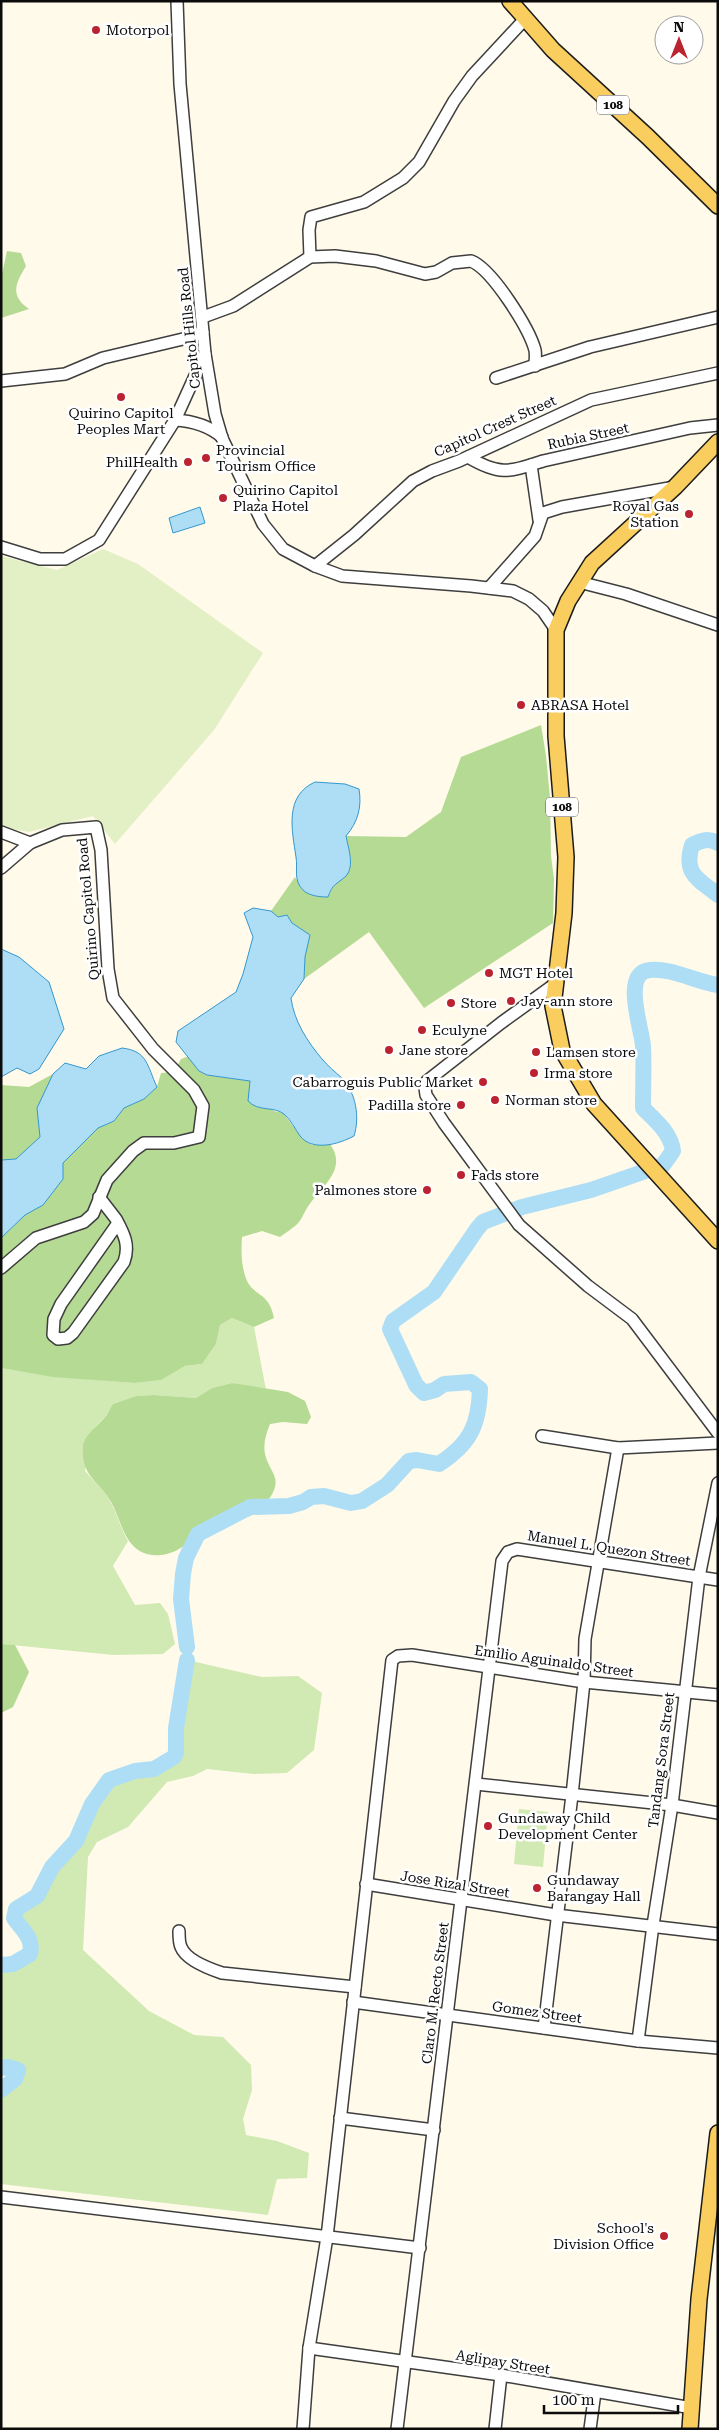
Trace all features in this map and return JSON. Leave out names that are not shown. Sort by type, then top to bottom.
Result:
[{"type":"main road","name":"108","points":[[510,1],[553,50],[648,137],[718,206]]},
{"type":"main road","name":"108","points":[[718,442],[675,487],[592,563],[578,582],[556,630],[556,736],[566,857],[564,912],[553,1006],[562,1050],[594,1104],[670,1191],[718,1241]]},
{"type":"main road","points":[[690,2429],[700,2299],[718,2133]]},
{"type":"street","name":"Capitol Hills Road","points":[[177,1],[180,84],[205,354],[215,414],[222,438],[263,524],[284,549],[315,566],[342,576],[513,591],[529,599],[543,611],[556,630]]},
{"type":"street","points":[[310,257],[309,230],[312,217],[364,202],[403,178],[419,162],[454,102],[472,76],[525,19]]},
{"type":"street","points":[[203,317],[233,306],[310,257],[334,256],[376,261],[424,274],[436,272],[462,261],[473,261],[488,275],[522,319],[536,352],[535,366]]},
{"type":"street","points":[[496,378],[590,347],[718,317]]},
{"type":"street","points":[[1,381],[65,374],[103,358],[203,332]]},
{"type":"street","points":[[1,547],[40,559],[65,559],[93,545],[105,532],[175,420],[205,354]]},
{"type":"street","name":"Capitol Crest Street","points":[[315,566],[354,535],[413,481],[432,471],[468,457],[591,400],[718,373]]},
{"type":"street","points":[[175,420],[188,421],[211,428],[222,438]]},
{"type":"street","name":"Rubia Street","points":[[468,457],[488,469],[504,470],[690,428],[718,425]]},
{"type":"street","points":[[531,465],[539,520]]},
{"type":"street","points":[[489,588],[535,536],[543,513],[551,509],[675,487]]},
{"type":"street","points":[[578,582],[626,594],[718,625]]},
{"type":"street","name":"Quirino Capitol Road","points":[[1,1268],[36,1238],[84,1222],[93,1214],[107,1180],[133,1151],[144,1143],[174,1143],[199,1137],[203,1106],[194,1090],[153,1049],[113,998],[108,969],[101,850],[96,827],[62,830],[30,843]]},
{"type":"street","points":[[1,832],[30,843],[1,868]]},
{"type":"street","points":[[555,984],[501,1023],[425,1085],[426,1095],[444,1123],[519,1225],[588,1286],[632,1319],[718,1433]]},
{"type":"street","points":[[99,1197],[118,1223],[128,1251],[124,1262],[73,1333],[68,1338],[58,1339],[53,1335],[54,1319],[62,1304],[118,1223]]},
{"type":"street","points":[[542,1436],[618,1448],[718,1443]]},
{"type":"street","points":[[544,2028],[584,1682],[585,1639],[618,1448]]},
{"type":"street","name":"Tandang Sora Street","points":[[638,2041],[653,1925],[672,1805],[699,1577],[718,1484]]},
{"type":"street","name":"Manuel L. Quezon Street","points":[[502,1562],[508,1552],[517,1549],[597,1563],[718,1580]]},
{"type":"street","name":"Claro M. Recto Street","points":[[397,2429],[502,1562]]},
{"type":"street","name":"Emilio Aguinaldo Street","points":[[366,1884],[390,1664],[394,1658],[412,1655],[584,1682],[718,1695]]},
{"type":"street","points":[[476,1784],[672,1805],[718,1813]]},
{"type":"street","points":[[303,2429],[309,2348],[327,2237],[366,1884]]},
{"type":"street","name":"Jose Rizal Street","points":[[366,1884],[462,1901],[718,1934]]},
{"type":"street","points":[[179,1931],[180,1947],[185,1953],[212,1970],[222,1973],[355,1987]]},
{"type":"street","name":"Gomez Street","points":[[353,2002],[638,2041],[718,2048]]},
{"type":"street","points":[[340,2118],[434,2130]]},
{"type":"street","points":[[1,2197],[420,2248]]},
{"type":"street","name":"Aglipay Street","points":[[309,2348],[501,2375],[692,2408]]},
{"type":"street","points":[[495,2429],[501,2375]]},
{"type":"street","points":[[590,2429],[595,2392]]},
{"type":"green space","points":[[7,251],[21,253],[26,266],[19,278],[16,289],[19,299],[29,309],[1,318],[1,279]]},
{"type":"green space","points":[[103,549],[138,564],[263,653],[214,730],[115,844],[93,816],[29,832],[1,827],[1,556],[57,570]]},
{"type":"green space","points":[[541,725],[550,798],[551,856],[554,879],[553,923],[424,1008],[369,932],[304,979],[305,957],[310,935],[292,923],[287,915],[278,917],[271,911],[295,877],[303,890],[328,897],[336,881],[345,877],[346,836],[406,837],[441,812],[461,757]]},
{"type":"green space","points":[[189,1056],[199,1071],[207,1075],[250,1081],[249,1093],[274,1111],[283,1113],[302,1138],[312,1145],[330,1144],[335,1153],[335,1169],[331,1177],[297,1224],[280,1237],[262,1231],[242,1237],[242,1259],[247,1281],[269,1304],[274,1318],[254,1327],[232,1318],[220,1325],[216,1344],[202,1364],[185,1366],[161,1380],[135,1383],[53,1377],[1,1368],[1,1238],[25,1215],[43,1205],[63,1179],[63,1163],[98,1128],[114,1121],[124,1108],[144,1099],[157,1087],[161,1073],[174,1072],[181,1059]]},
{"type":"green space","points":[[53,1074],[42,1104],[39,1120],[40,1137],[16,1159],[1,1160],[1,1085],[29,1087]]},
{"type":"green space","points":[[232,1318],[254,1327],[266,1390],[232,1383],[212,1388],[196,1398],[154,1395],[136,1396],[113,1404],[105,1417],[94,1428],[85,1471],[109,1500],[128,1541],[113,1566],[135,1605],[160,1603],[168,1614],[175,1644],[163,1654],[114,1655],[1,1644],[1,1368],[50,1376],[135,1383],[160,1380],[185,1366],[202,1364],[216,1344],[220,1325]]},
{"type":"green space","points":[[232,1383],[288,1392],[305,1401],[311,1417],[307,1424],[283,1422],[270,1424],[264,1450],[276,1481],[272,1494],[261,1509],[251,1516],[220,1522],[177,1550],[161,1555],[140,1551],[127,1538],[111,1502],[91,1477],[85,1465],[83,1447],[86,1439],[106,1416],[113,1404],[136,1396],[154,1395],[196,1398],[212,1388]]},
{"type":"green space","points":[[1,1644],[15,1645],[29,1672],[13,1707],[1,1713]]},
{"type":"green space","points":[[187,1660],[262,1677],[298,1676],[322,1693],[314,1750],[287,1773],[253,1774],[207,1769],[193,1776],[167,1782],[128,1827],[97,1842],[88,1857],[83,1950],[149,2011],[194,2035],[223,2037],[251,2065],[252,2090],[243,2119],[246,2135],[277,2141],[309,2153],[307,2178],[277,2179],[268,2215],[1,2184],[1,2090],[15,2079],[18,2070],[8,2067],[1,2068],[1,1965],[21,1960],[30,1953],[32,1947],[27,1933],[14,1918],[16,1909],[37,1896],[52,1867],[76,1839],[92,1804],[109,1780],[137,1771],[154,1769],[174,1757]]},
{"type":"green space","points":[[519,1809],[548,1812],[543,1867],[514,1864]]},
{"type":"water","points":[[200,507],[205,523],[173,533],[169,518]]},
{"type":"water","points":[[315,782],[345,784],[359,789],[360,796],[356,820],[346,836],[350,856],[349,872],[333,887],[328,897],[308,894],[300,886],[297,878],[292,815],[298,796],[305,788]]},
{"type":"water","points":[[253,908],[271,911],[278,917],[287,915],[292,923],[310,935],[305,957],[304,979],[291,998],[298,1023],[306,1038],[329,1067],[347,1084],[354,1098],[357,1113],[356,1129],[354,1136],[348,1139],[326,1145],[312,1144],[305,1141],[284,1114],[276,1110],[256,1107],[248,1101],[250,1081],[207,1075],[199,1071],[176,1042],[178,1031],[236,992],[253,937],[244,913]]},
{"type":"water","points":[[1,949],[19,957],[49,982],[64,1029],[39,1069],[30,1074],[17,1068],[1,1077]]},
{"type":"water","points":[[122,1048],[137,1052],[142,1056],[157,1087],[144,1099],[124,1108],[114,1121],[98,1128],[63,1163],[63,1179],[43,1205],[25,1215],[1,1238],[1,1160],[16,1159],[40,1137],[37,1108],[53,1074],[65,1063],[86,1069],[99,1056]]},
{"type":"waterway","points":[[718,843],[705,840],[692,845],[689,863],[694,875],[718,895]]},
{"type":"waterway","points":[[187,1647],[181,1599],[183,1574],[186,1558],[198,1534],[250,1507],[289,1506],[303,1502],[311,1497],[324,1496],[351,1503],[362,1501],[387,1485],[409,1461],[417,1460],[439,1464],[450,1457],[465,1441],[471,1432],[478,1413],[480,1389],[471,1382],[444,1384],[435,1390],[424,1393],[416,1385],[390,1329],[393,1321],[434,1292],[483,1222],[522,1207],[591,1190],[663,1165],[673,1151],[672,1144],[666,1133],[643,1108],[643,1046],[635,1002],[637,980],[641,973],[659,970],[718,985]]},
{"type":"waterway","points":[[1,1965],[13,1964],[30,1954],[29,1939],[14,1918],[16,1909],[37,1896],[52,1867],[76,1841],[92,1804],[109,1780],[135,1771],[154,1769],[174,1757],[176,1753],[176,1728],[187,1660]]},
{"type":"waterway","points":[[1,2068],[8,2067],[18,2070],[15,2079],[1,2090]]},
{"type":"place","name":"Motorpol","points":[[96,30]]},
{"type":"place","name":"Quirino Capitol Peoples Mart","points":[[121,397]]},
{"type":"place","name":"Provincial Tourism Office","points":[[206,458]]},
{"type":"place","name":"PhilHealth","points":[[188,462]]},
{"type":"place","name":"Quirino Capitol Plaza Hotel","points":[[223,498]]},
{"type":"place","name":"Royal Gas Station","points":[[689,514]]},
{"type":"place","name":"ABRASA Hotel","points":[[521,705]]},
{"type":"place","name":"MGT Hotel","points":[[489,973]]},
{"type":"place","name":"Jay-ann store","points":[[511,1001]]},
{"type":"place","name":"Store","points":[[451,1003]]},
{"type":"place","name":"Eculyne","points":[[422,1030]]},
{"type":"place","name":"Jane store","points":[[389,1050]]},
{"type":"place","name":"Lamsen store","points":[[536,1052]]},
{"type":"place","name":"Irma store","points":[[534,1073]]},
{"type":"place","name":"Cabarroguis Public Market","points":[[483,1082]]},
{"type":"place","name":"Norman store","points":[[495,1100]]},
{"type":"place","name":"Padilla store","points":[[461,1105]]},
{"type":"place","name":"Fads store","points":[[461,1175]]},
{"type":"place","name":"Palmones store","points":[[427,1190]]},
{"type":"place","name":"Gundaway Child Development Center","points":[[488,1826]]},
{"type":"place","name":"Gundaway Barangay Hall","points":[[537,1888]]},
{"type":"place","name":"School's Division Office","points":[[664,2236]]}]
